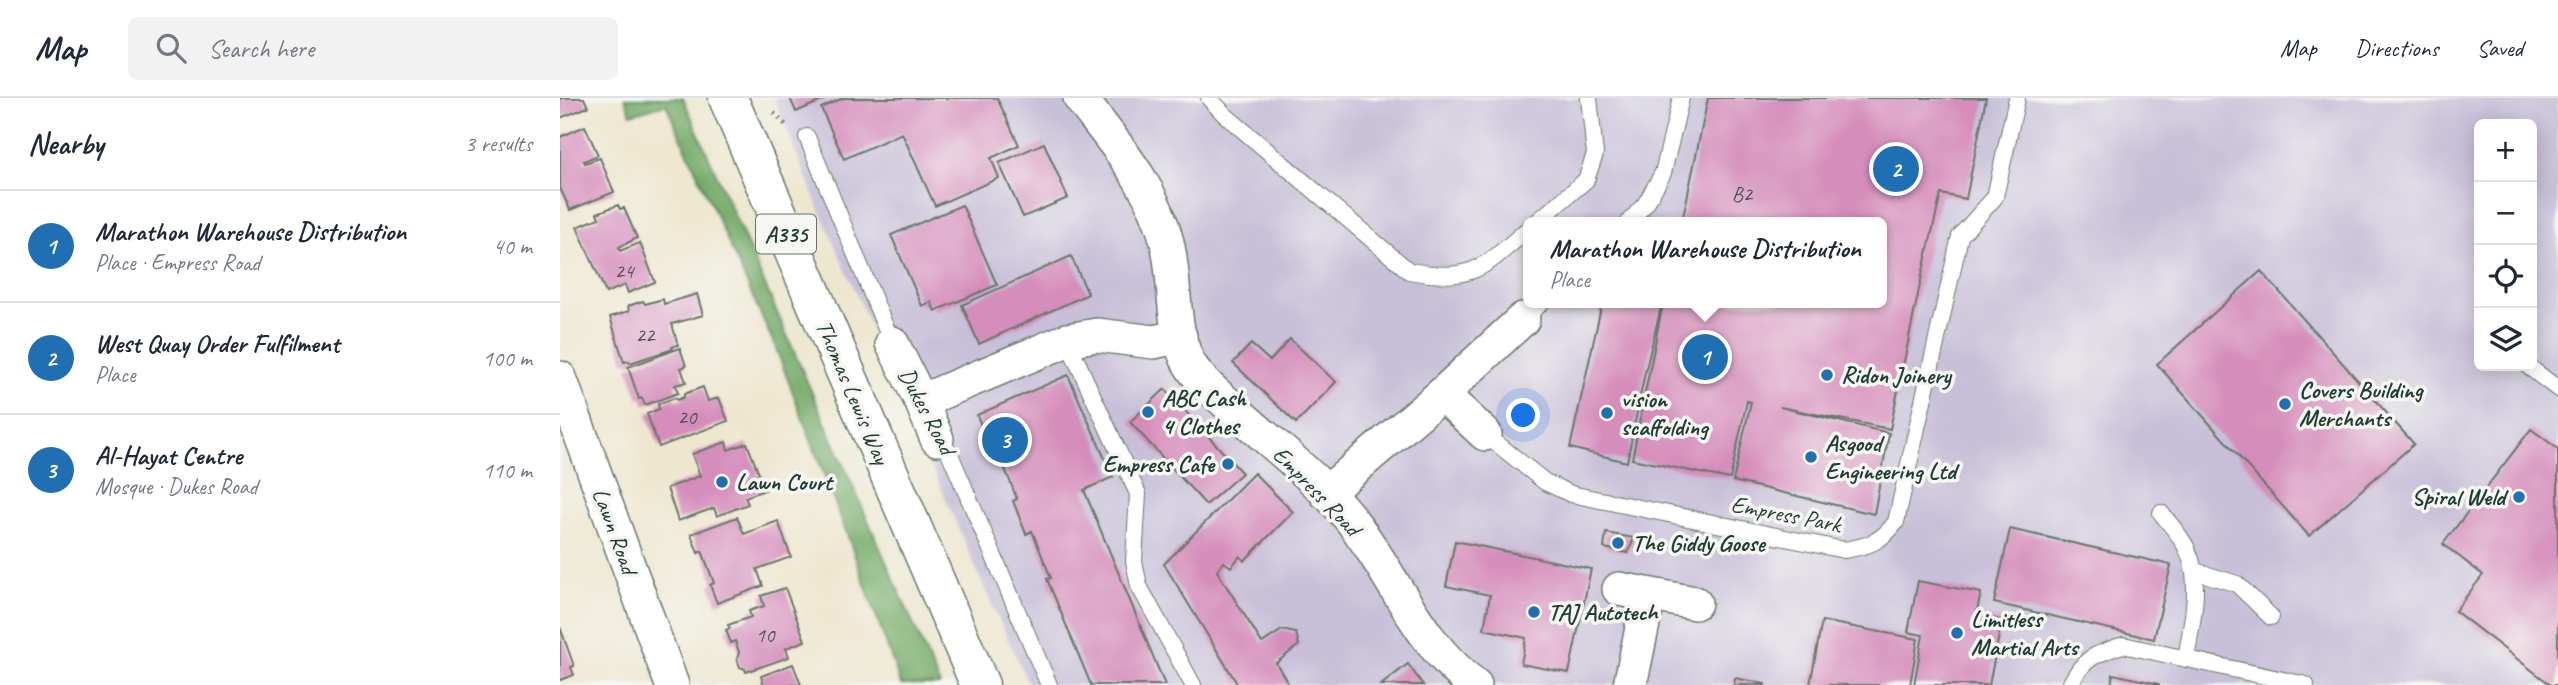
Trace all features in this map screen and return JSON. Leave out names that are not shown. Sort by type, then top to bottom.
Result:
[{"type":"main road","name":"Thomas Lewis Way","points":[[728,98],[980,685]]},
{"type":"street","name":"Empress Road","points":[[1080,98],[1153,200],[1167,243],[1180,336],[1186,358],[1199,376],[1348,516],[1412,614],[1470,684]]},
{"type":"street","points":[[1326,493],[1442,394],[1532,311]]},
{"type":"street","points":[[921,401],[1067,340],[1097,335],[1154,342],[1180,336]]},
{"type":"street","name":"Dukes Road","points":[[892,343],[937,439]]},
{"type":"street","name":"Lawn Road","points":[[560,377],[672,685]]},
{"type":"street","points":[[1442,394],[1485,434]]},
{"type":"street","points":[[1630,685],[1634,592],[1695,603]]},
{"type":"lane","points":[[1209,98],[1409,271],[1433,275],[1461,274],[1484,267],[1523,233]]},
{"type":"lane","points":[[1543,217],[1586,180],[1595,154],[1589,98]]},
{"type":"lane","points":[[1633,217],[1646,203],[1663,173],[1681,98]]},
{"type":"lane","name":"Empress Park","points":[[1485,434],[1545,482],[1571,494],[1844,550],[1864,547],[1885,537],[1896,522],[1960,236],[1995,197],[2017,98]]},
{"type":"lane","name":"Dukes Road","points":[[807,137],[892,343]]},
{"type":"lane","points":[[1067,340],[1138,494],[1134,561],[1139,586],[1193,685]]},
{"type":"lane","points":[[2534,371],[2558,389]]},
{"type":"lane","name":"Dukes Road","points":[[937,439],[950,452],[1049,685]]},
{"type":"lane","points":[[2161,513],[2187,548],[2194,571],[2193,616],[2186,659]]},
{"type":"lane","points":[[2194,571],[2236,584],[2271,617]]},
{"type":"lane","points":[[2070,685],[2080,666],[2105,651],[2123,645],[2306,685]]},
{"type":"path","points":[[770,108],[786,126],[807,137]]},
{"type":"shaded area","points":[[774,98],[2558,98],[2558,685],[1029,685],[811,190]]},
{"type":"green space","points":[[625,98],[683,98],[940,685],[901,685],[775,346],[666,104],[631,114]]},
{"type":"building","points":[[560,98],[584,98],[588,107],[560,118]]},
{"type":"building","points":[[790,98],[828,98],[796,112]]},
{"type":"building","points":[[843,98],[997,98],[1019,145],[991,158],[999,178],[935,206],[902,133],[844,159],[821,108]]},
{"type":"building","points":[[1708,98],[1986,98],[1966,199],[1941,194],[1890,429],[1780,407],[1889,433],[1874,514],[1733,481],[1751,402],[1747,401],[1730,479],[1632,459],[1662,308],[1887,308],[1887,217],[1683,217]]},
{"type":"building","points":[[585,126],[598,155],[584,161],[585,163],[600,158],[614,192],[570,210],[560,188],[560,137]]},
{"type":"building","points":[[1044,143],[1068,198],[1023,217],[999,163]]},
{"type":"building","points":[[618,205],[620,209],[624,208],[637,238],[619,247],[620,251],[640,243],[655,282],[628,293],[625,285],[606,293],[577,227],[599,218],[597,213]]},
{"type":"building","points":[[962,205],[997,285],[935,311],[931,302],[922,306],[891,235]]},
{"type":"building","points":[[1071,256],[1088,294],[979,344],[962,305]]},
{"type":"building","name":"Covers Building Merchants","points":[[2261,271],[2414,444],[2309,536],[2157,364]]},
{"type":"building","points":[[697,294],[703,315],[672,324],[678,345],[630,363],[624,362],[610,317],[629,311],[628,306],[643,301],[645,304],[663,299],[664,304]]},
{"type":"building","name":"vision scaffolding","points":[[1601,308],[1661,308],[1627,462],[1570,448]]},
{"type":"building","points":[[1290,339],[1336,382],[1296,423],[1233,363],[1251,344],[1270,361]]},
{"type":"building","points":[[680,348],[686,366],[681,368],[686,382],[675,385],[678,393],[645,405],[642,398],[639,399],[628,367]]},
{"type":"building","points":[[1068,375],[1113,477],[1084,490],[1165,685],[1091,685],[1047,579],[1051,578],[1032,531],[1026,534],[1013,501],[1017,499],[1002,461],[996,463],[977,415]]},
{"type":"building","name":"Lawn Court","points":[[703,387],[708,401],[719,398],[728,421],[659,447],[647,414],[659,409],[658,404],[675,398],[677,400],[684,397],[684,394]]},
{"type":"building","points":[[1165,389],[1242,473],[1206,505],[1130,422]]},
{"type":"building","name":"Spiral Weld","points":[[2531,429],[2558,449],[2558,685],[2551,685],[2455,611],[2483,575],[2443,544]]},
{"type":"building","name":"Lawn Court","points":[[726,442],[728,450],[747,443],[765,490],[745,497],[748,504],[717,516],[714,508],[678,521],[667,488],[700,476],[692,454]]},
{"type":"building","points":[[1254,473],[1293,512],[1244,561],[1240,556],[1231,567],[1224,562],[1217,571],[1262,643],[1282,630],[1296,633],[1299,645],[1276,663],[1289,685],[1238,685],[1164,564]]},
{"type":"building","points":[[737,517],[744,534],[778,521],[791,557],[757,569],[763,586],[717,603],[710,585],[714,583],[702,551],[698,553],[691,534]]},
{"type":"building","points":[[2010,529],[2171,565],[2154,639],[1994,603]]},
{"type":"building","name":"The Giddy Goose","points":[[1606,533],[1634,538],[1628,553],[1604,548]]},
{"type":"building","name":"TAJ Autotech","points":[[1455,541],[1591,569],[1569,673],[1521,664],[1526,638],[1484,629],[1490,595],[1446,586]]},
{"type":"building","name":"Limitless Martial Arts","points":[[1918,581],[1981,593],[1976,615],[2002,620],[1989,685],[1914,685],[1923,635],[1908,632]]},
{"type":"building","points":[[785,588],[805,641],[786,648],[789,657],[746,672],[740,667],[735,641],[731,643],[726,630],[730,628],[728,625],[751,617],[749,611],[764,606],[761,596]]},
{"type":"building","points":[[1822,621],[1918,639],[1910,685],[1810,685]]},
{"type":"building","points":[[560,627],[574,666],[571,667],[574,675],[560,680]]},
{"type":"building","points":[[793,664],[801,685],[764,685],[761,676]]},
{"type":"building","points":[[1408,664],[1423,685],[1381,685]]},
{"type":"building","points":[[2113,674],[2159,684],[2159,685],[2111,685]]},
{"type":"building","points":[[1735,678],[1765,684],[1765,685],[1734,685]]},
{"type":"place","name":"West Quay Order Fulfilment","points":[[1896,169]]},
{"type":"place","name":"Marathon Warehouse Distribution","points":[[1705,357]]},
{"type":"place","name":"Ridon Joinery","points":[[1827,375]]},
{"type":"place","name":"Covers Building Merchants","points":[[2285,404]]},
{"type":"place","name":"ABC Cash 4 Clothes","points":[[1148,412]]},
{"type":"place","name":"vision scaffolding","points":[[1607,413]]},
{"type":"place","name":"Al-Hayat Centre","points":[[1005,440]]},
{"type":"place","name":"Asgood Engineering Ltd","points":[[1811,457]]},
{"type":"place","name":"Empress Cafe","points":[[1228,464]]},
{"type":"place","name":"Lawn Court","points":[[722,482]]},
{"type":"place","name":"Spiral Weld","points":[[2519,497]]},
{"type":"place","name":"The Giddy Goose","points":[[1618,543]]},
{"type":"place","name":"TAJ Autotech","points":[[1534,612]]},
{"type":"place","name":"Limitless Martial Arts","points":[[1957,633]]}]
